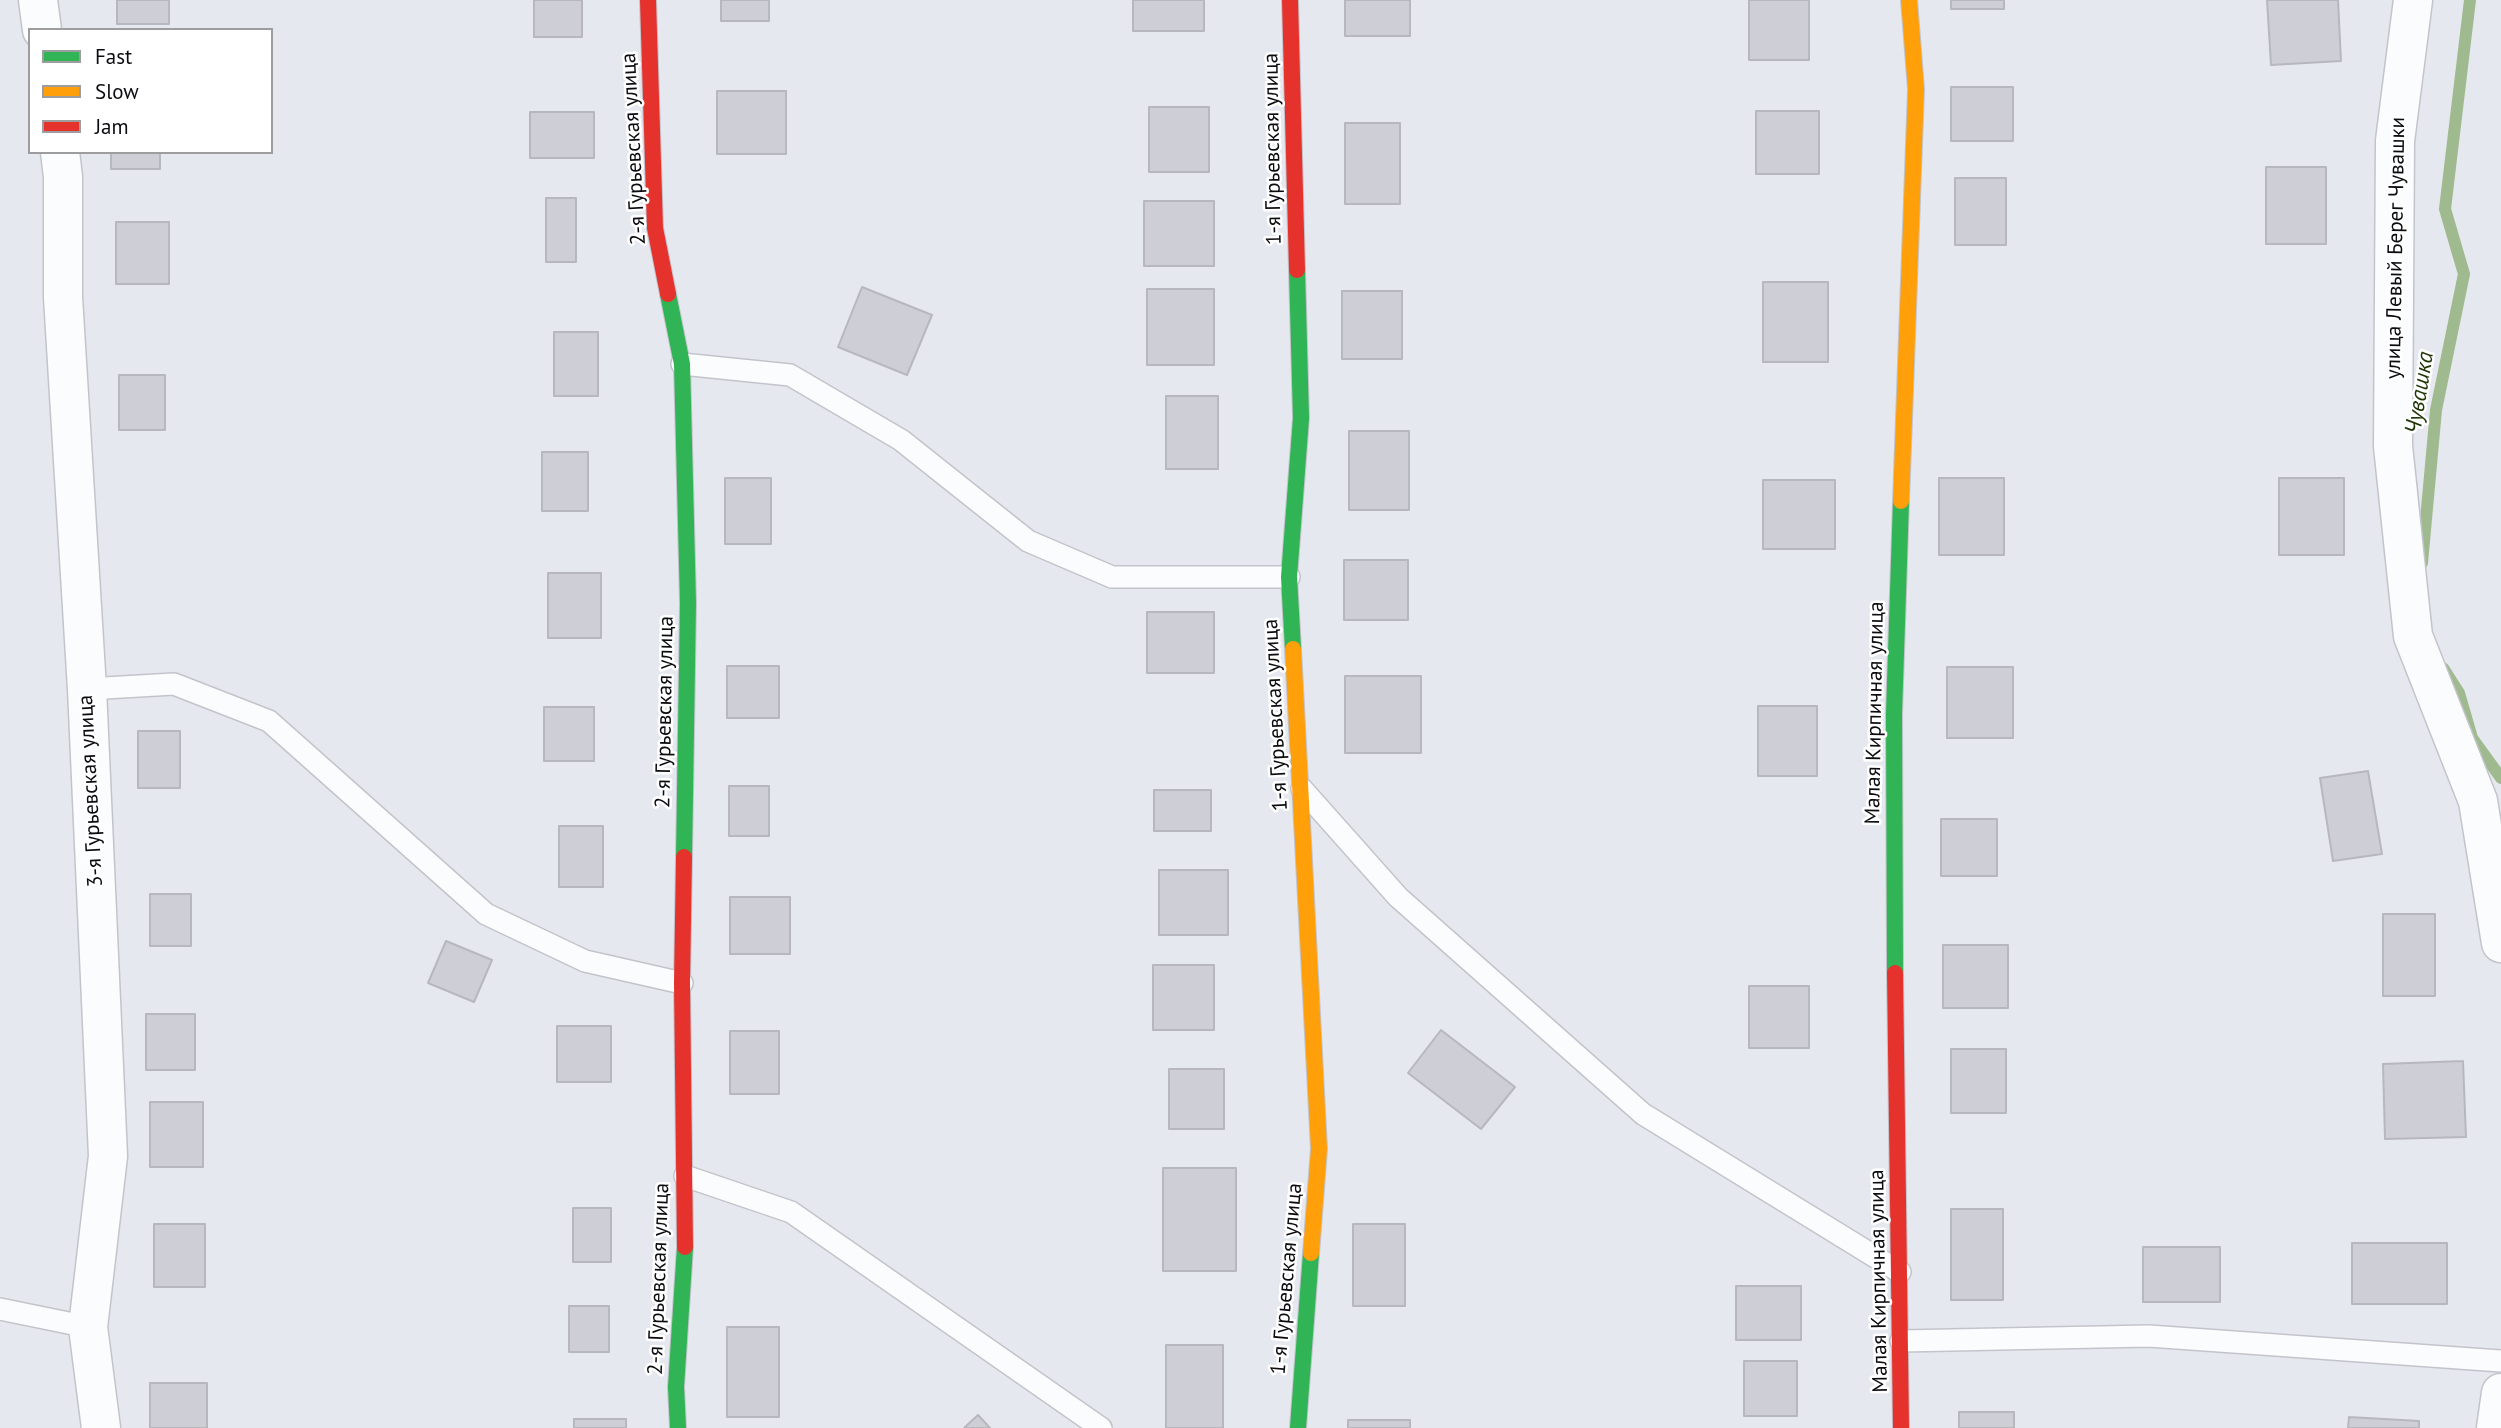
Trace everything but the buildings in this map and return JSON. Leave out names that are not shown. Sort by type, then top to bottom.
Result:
[{"type":"street","points":[[38,0],[42,28]]},
{"type":"street","name":"2-я Гурьевская улица","points":[[648,0],[655,228],[682,364],[688,603],[682,983],[686,1224],[676,1387],[678,1428]]},
{"type":"street","name":"1-я Гурьевская улица","points":[[1290,0],[1301,418],[1289,577],[1319,1149],[1298,1428]]},
{"type":"street","name":"Малая Кирпичная улица","points":[[1901,1428],[1894,714],[1916,89],[1909,0]]},
{"type":"street","name":"улица Левый Берег Чувашки","points":[[2413,0],[2395,141],[2393,446],[2413,636],[2478,801],[2501,943]]},
{"type":"street","name":"3-я Гурьевская улица","points":[[60,154],[63,177],[63,297],[87,689],[108,1156],[88,1327],[100,1428]]},
{"type":"street","points":[[2496,1428],[2501,1393]]},
{"type":"lane","points":[[682,364],[790,374],[901,440],[1028,541],[1112,577],[1289,577]]},
{"type":"lane","points":[[87,689],[174,684],[269,720],[486,914],[585,961],[682,983]]},
{"type":"lane","points":[[1301,787],[1398,897],[1643,1114],[1900,1272]]},
{"type":"lane","points":[[685,1176],[791,1212],[1101,1428]]},
{"type":"lane","points":[[0,1308],[88,1327]]},
{"type":"lane","points":[[1901,1341],[2149,1336],[2501,1361]]},
{"type":"waterway","name":"Чувашка","points":[[2422,563],[2436,410],[2464,274],[2445,209],[2470,0]]},
{"type":"waterway","name":"Чувашка","points":[[2443,668],[2459,693],[2472,738],[2501,778]]},
{"type":"traffic: fast","points":[[1293,649],[1289,577],[1301,418],[1297,270]]},
{"type":"traffic: fast","points":[[668,294],[682,364],[688,603],[684,857]]},
{"type":"traffic: fast","points":[[1895,973],[1894,714],[1901,501]]},
{"type":"traffic: fast","points":[[678,1428],[676,1387],[685,1247]]},
{"type":"traffic: fast","points":[[1298,1428],[1311,1253]]},
{"type":"traffic: slow","points":[[1901,501],[1916,89],[1909,0]]},
{"type":"traffic: slow","points":[[1293,649],[1319,1149],[1311,1253]]},
{"type":"traffic: jam","points":[[648,0],[655,228],[668,294]]},
{"type":"traffic: jam","points":[[1290,0],[1297,270]]},
{"type":"traffic: jam","points":[[684,857],[682,983],[685,1247]]},
{"type":"traffic: jam","points":[[1895,973],[1901,1428]]}]
